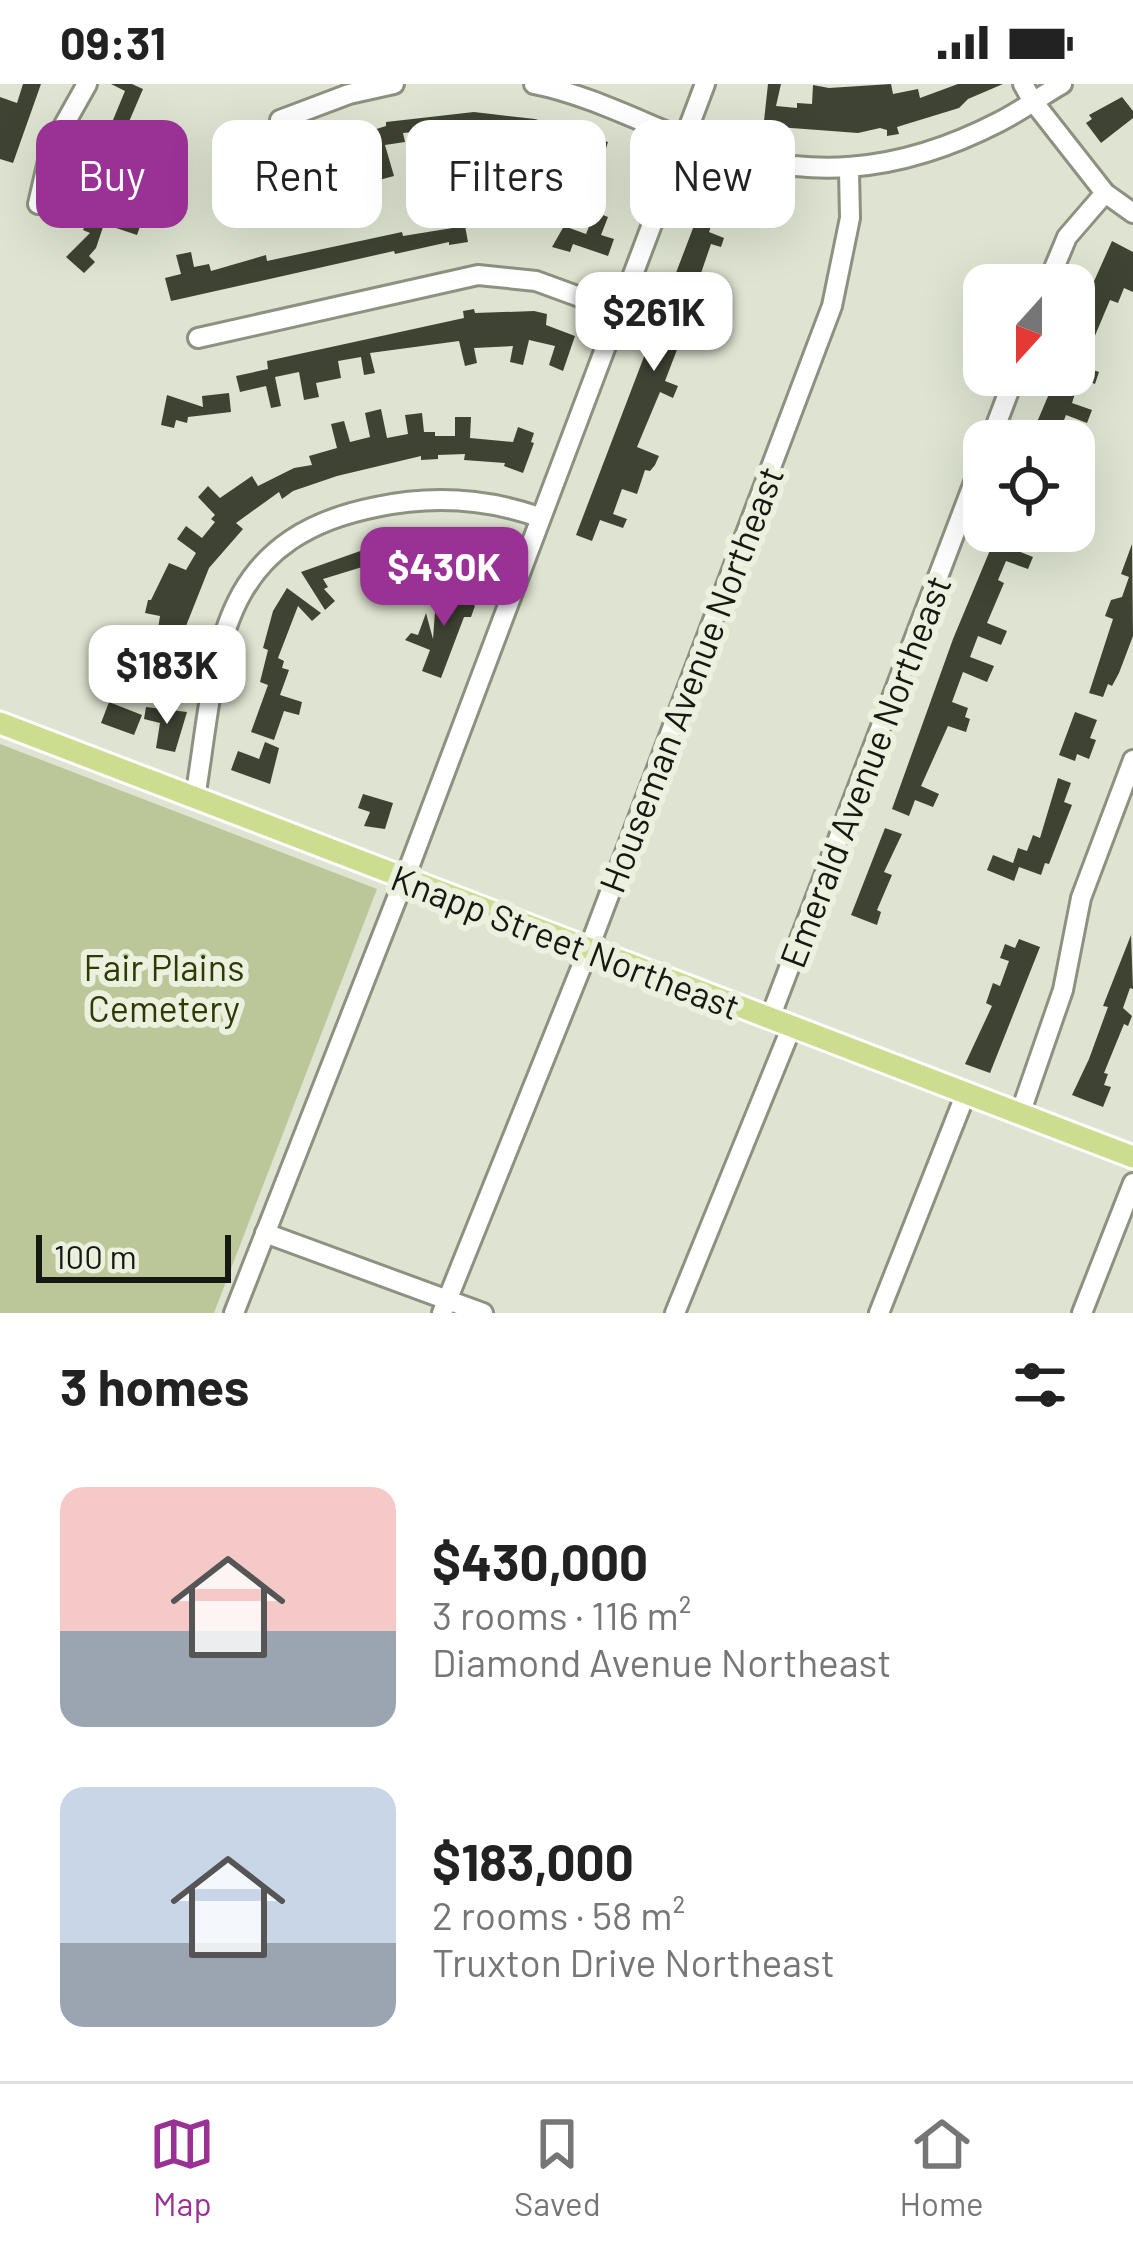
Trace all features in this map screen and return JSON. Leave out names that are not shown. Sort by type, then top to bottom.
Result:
[{"type":"main road","name":"Knapp Street Northeast","points":[[0,723],[1133,1157]]},
{"type":"street","points":[[67,120],[87,84]]},
{"type":"street","points":[[280,120],[349,94],[394,84]]},
{"type":"street","points":[[534,84],[638,120]]},
{"type":"street","points":[[692,120],[705,84]]},
{"type":"street","points":[[795,166],[849,170],[943,148],[1003,120],[1028,92],[1062,84]]},
{"type":"street","points":[[1028,92],[1105,193],[1133,213]]},
{"type":"street","name":"Houseman Avenue Northeast","points":[[445,1306],[589,948],[832,306],[850,218],[849,170]]},
{"type":"street","points":[[1056,264],[1067,238],[1105,193]]},
{"type":"street","points":[[234,1313],[650,228]]},
{"type":"street","points":[[198,338],[478,275],[536,281],[618,311]]},
{"type":"street","points":[[195,798],[227,619],[243,588],[276,547],[327,519],[403,501],[502,504],[539,518]]},
{"type":"street","name":"Emerald Avenue Northeast","points":[[675,1313],[963,515]]},
{"type":"street","points":[[1020,1114],[1063,990],[1082,898],[1133,760]]},
{"type":"street","points":[[879,1313],[966,1093]]},
{"type":"street","points":[[1082,1313],[1133,1183]]},
{"type":"street","points":[[266,1233],[445,1306],[483,1313]]},
{"type":"green space","name":"Fair Plains Cemetery","points":[[0,744],[377,889],[214,1313],[0,1313]]},
{"type":"building","points":[[23,84],[41,84],[13,163],[0,159],[0,97],[17,103]]},
{"type":"building","points":[[111,84],[143,89],[130,120],[113,120],[125,91]]},
{"type":"building","points":[[768,84],[781,84],[776,106],[797,108],[797,103],[812,104],[813,85],[891,84],[893,94],[918,89],[920,98],[958,84],[1003,84],[959,108],[897,127],[899,134],[887,136],[887,130],[880,128],[858,133],[795,128],[795,120],[764,120]]},
{"type":"building","points":[[1122,97],[1133,118],[1101,143],[1086,123],[1092,119],[1089,115]]},
{"type":"building","points":[[474,112],[538,120],[406,120],[405,142],[385,145],[394,176],[382,179],[382,127],[386,122]]},
{"type":"building","points":[[103,228],[89,256],[95,262],[84,273],[66,257],[90,233],[83,230]]},
{"type":"building","points":[[465,228],[468,242],[394,251],[171,301],[165,278],[181,274],[176,255],[191,252],[194,267],[209,264],[211,271],[266,255],[267,261],[402,232],[403,236]]},
{"type":"building","points":[[563,228],[586,234],[588,228],[604,228],[601,235],[614,239],[608,256],[573,244],[570,252],[552,247]]},
{"type":"building","points":[[693,228],[710,228],[709,232],[724,238],[721,247],[711,244],[700,276],[693,273],[684,298],[700,304],[692,326],[674,320],[666,343],[678,347],[665,381],[678,386],[673,398],[660,392],[637,447],[659,456],[650,471],[645,470],[637,494],[622,489],[613,514],[627,519],[623,528],[600,520],[592,541],[576,535]]},
{"type":"building","points":[[1112,241],[1133,252],[1133,292],[1124,288],[1118,303],[1110,300],[1095,336],[1095,279]]},
{"type":"building","points":[[474,309],[475,313],[547,314],[546,325],[575,336],[563,371],[549,365],[555,346],[529,340],[523,365],[510,362],[513,346],[474,348],[477,363],[465,366],[459,341],[370,353],[375,373],[364,375],[361,357],[338,361],[341,378],[316,383],[319,397],[304,400],[299,372],[275,377],[281,406],[271,408],[266,386],[240,392],[236,376],[268,369],[267,361],[464,318],[463,311]]},
{"type":"building","points":[[229,393],[231,412],[188,417],[187,423],[176,420],[174,428],[161,425],[167,395],[203,407],[202,396]]},
{"type":"building","points":[[1048,396],[1074,396],[1072,403],[1092,410],[1088,420],[1066,415],[1064,420],[1038,420]]},
{"type":"building","points":[[381,409],[387,438],[408,434],[405,415],[422,413],[424,432],[435,432],[435,436],[455,436],[455,417],[471,417],[470,438],[513,442],[518,427],[534,433],[534,443],[523,473],[505,463],[464,460],[465,454],[421,460],[421,456],[337,476],[282,499],[279,492],[236,523],[243,529],[209,568],[184,631],[173,690],[149,685],[160,616],[145,613],[148,600],[169,563],[186,570],[196,553],[177,539],[186,526],[202,538],[215,522],[211,519],[215,515],[198,497],[208,486],[220,498],[252,476],[258,486],[294,468],[312,465],[309,456],[337,448],[331,424],[344,421],[350,442],[370,437],[365,413]]},
{"type":"building","points":[[445,532],[481,537],[483,533],[503,541],[487,582],[472,576],[475,568],[463,563],[449,562],[448,577],[437,576],[439,556],[416,558],[420,582],[394,588],[388,563],[372,564],[323,579],[328,587],[324,589],[335,601],[325,610],[301,572],[380,544]]},
{"type":"building","points":[[1132,544],[1133,636],[1119,673],[1103,697],[1089,693],[1113,619],[1105,616],[1111,600],[1122,597],[1129,577],[1121,574]]},
{"type":"building","points":[[989,552],[1033,557],[1028,569],[1006,561],[998,580],[1004,583],[987,623],[1007,631],[1001,645],[978,636],[970,657],[994,666],[987,682],[963,672],[952,702],[968,708],[966,732],[948,726],[921,786],[939,794],[933,807],[915,800],[909,816],[892,809]]},
{"type":"building","points":[[455,584],[474,591],[470,602],[475,606],[471,617],[464,617],[441,678],[422,671],[430,650],[405,640],[411,633],[418,635],[426,613],[433,639],[436,598],[447,603]]},
{"type":"building","points":[[287,588],[321,613],[312,621],[298,606],[278,658],[284,661],[282,668],[289,670],[280,695],[302,702],[299,715],[284,711],[274,740],[251,732],[268,685],[260,682],[268,650],[263,648],[273,611]]},
{"type":"building","points":[[109,702],[142,715],[134,735],[101,723]]},
{"type":"building","points":[[146,707],[187,712],[175,752],[156,748],[160,723],[144,719]]},
{"type":"building","points":[[1075,712],[1097,720],[1089,759],[1077,754],[1075,761],[1059,755]]},
{"type":"building","points":[[265,742],[279,748],[270,784],[231,770],[238,751],[259,759]]},
{"type":"building","points":[[1058,778],[1071,783],[1064,802],[1072,805],[1041,875],[1019,867],[1014,881],[987,870],[993,855],[1013,863],[1018,848],[1027,851],[1033,835],[1040,838]]},
{"type":"building","points":[[363,794],[393,803],[385,829],[364,826],[370,812],[358,808]]},
{"type":"building","points":[[885,828],[902,834],[884,872],[892,875],[877,910],[881,912],[877,925],[851,915]]},
{"type":"building","points":[[1131,935],[1133,989],[1123,1008],[1132,1016],[1128,1026],[1124,1024],[1104,1073],[1108,1074],[1104,1085],[1111,1087],[1103,1107],[1072,1095]]},
{"type":"building","points":[[1019,939],[1040,947],[990,1073],[965,1064],[992,1006],[986,1003],[993,983],[1000,986],[1009,961],[1000,958],[1005,944],[1015,948]]}]
